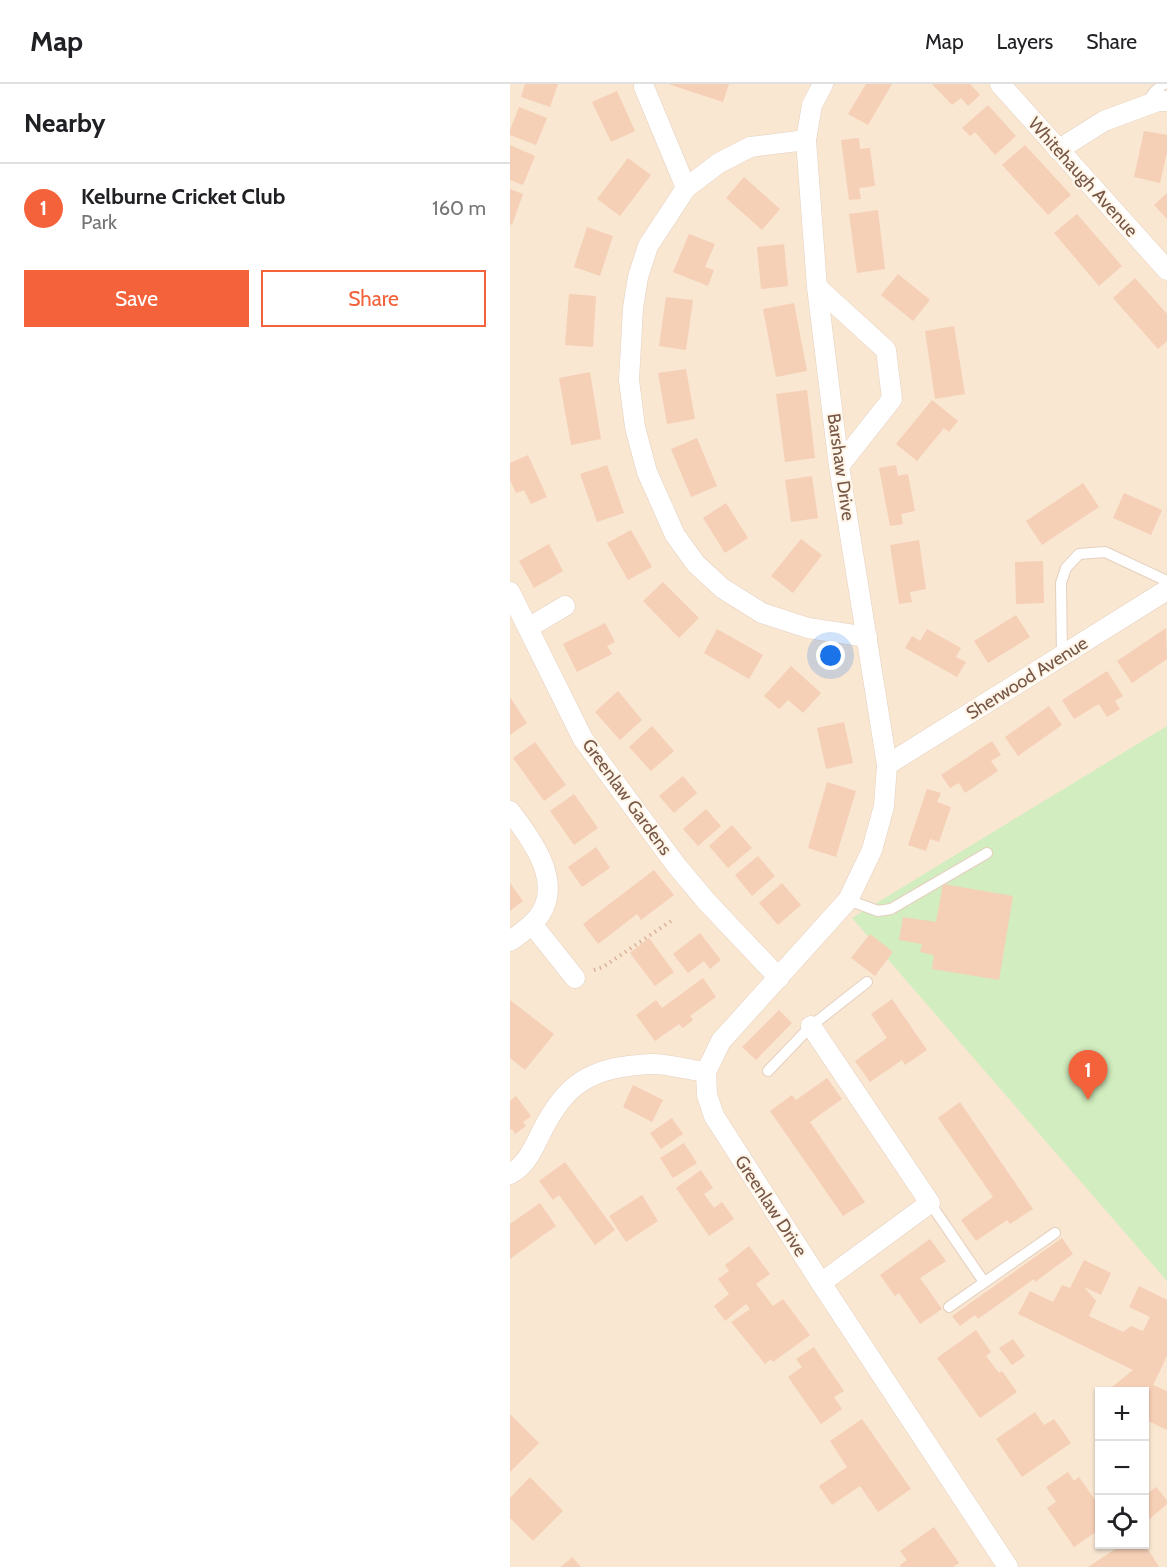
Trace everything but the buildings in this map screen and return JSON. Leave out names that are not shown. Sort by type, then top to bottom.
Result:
[{"type":"street","name":"Barshaw Drive","points":[[823,84],[812,105],[806,140],[817,287],[839,466],[887,765],[884,806],[872,850],[848,900]]},
{"type":"street","name":"Whitehaugh Avenue","points":[[1000,84],[1167,270]]},
{"type":"street","points":[[644,87],[686,188]]},
{"type":"street","points":[[1058,150],[1104,121],[1142,107],[1167,101]]},
{"type":"street","points":[[806,140],[750,147],[719,163],[686,188],[648,246],[638,277],[633,308],[629,380],[634,427],[647,472],[675,535],[696,564],[722,588],[762,613],[808,628],[867,637]]},
{"type":"street","points":[[817,287],[886,350],[892,399],[839,466]]},
{"type":"street","name":"Sherwood Avenue","points":[[887,765],[1167,591]]},
{"type":"street","name":"Greenlaw Gardens","points":[[510,592],[583,739],[676,865],[707,902],[779,978]]},
{"type":"street","points":[[528,628],[565,606]]},
{"type":"street","points":[[510,811],[531,838],[546,869],[547,898],[542,912],[532,924],[510,942]]},
{"type":"street","points":[[510,1174],[520,1168],[531,1154],[542,1130],[561,1100],[587,1077],[607,1070],[652,1064],[706,1072],[721,1041],[848,900]]},
{"type":"street","points":[[532,924],[575,978]]},
{"type":"street","points":[[811,1026],[930,1203],[821,1283]]},
{"type":"street","name":"Greenlaw Drive","points":[[706,1072],[707,1095],[714,1116],[1008,1567]]},
{"type":"lane","points":[[1142,107],[1164,84]]},
{"type":"lane","points":[[1062,656],[1061,583],[1066,568],[1079,554],[1105,552],[1167,581]]},
{"type":"lane","points":[[848,900],[878,911],[891,909],[987,853]]},
{"type":"lane","points":[[768,1071],[811,1026],[867,982]]},
{"type":"lane","points":[[930,1203],[984,1282]]},
{"type":"lane","points":[[949,1307],[1055,1233]]},
{"type":"path","points":[[575,978],[603,967],[674,919]]},
{"type":"shaded area","points":[[510,84],[1167,84],[1167,1567],[510,1567]]},
{"type":"green space","points":[[1167,726],[1167,1281],[852,918]]},
{"type":"place","name":"Kelburne Cricket Club","points":[[1088,1100]]}]
